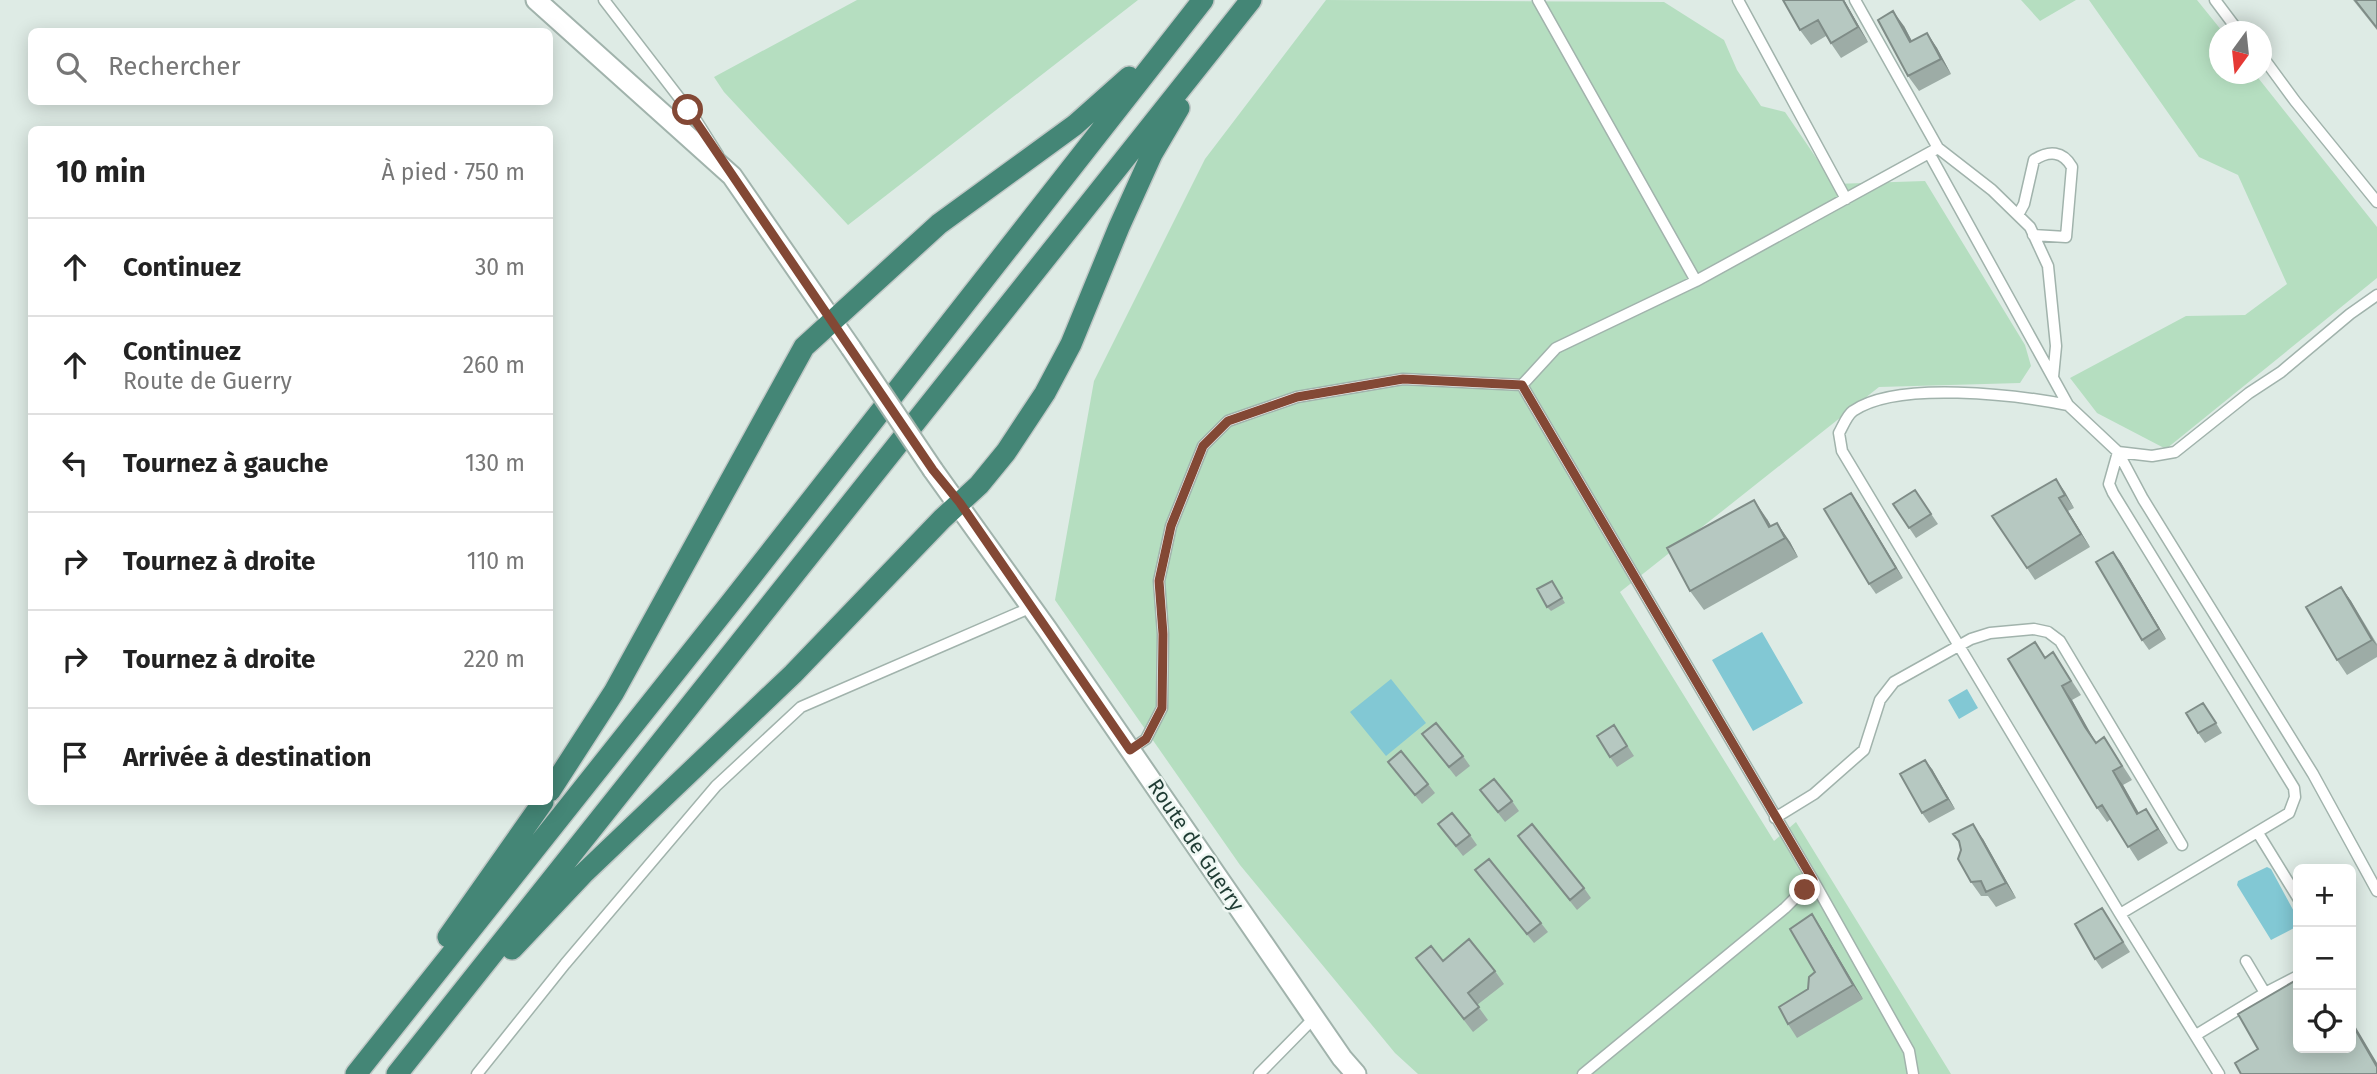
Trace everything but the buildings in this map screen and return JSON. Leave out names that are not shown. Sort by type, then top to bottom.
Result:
[{"type":"highway","points":[[354,1074],[732,601],[1203,0]]},
{"type":"highway","points":[[404,1066],[1251,0]]},
{"type":"highway","points":[[553,786],[614,692],[804,346],[939,224],[1075,125],[1172,38]]},
{"type":"highway","points":[[404,1066],[583,874],[793,674],[979,485],[1006,452],[1045,393],[1071,345],[1152,154],[1219,40]]},
{"type":"highway","points":[[354,1074],[541,805]]},
{"type":"street","name":"Route de Guerry","points":[[536,0],[732,176],[833,320],[933,470],[960,503],[1314,1018],[1356,1074]]},
{"type":"lane","points":[[604,0],[694,117],[732,176]]},
{"type":"lane","points":[[1538,0],[1696,281]]},
{"type":"lane","points":[[1738,0],[1846,199]]},
{"type":"lane","points":[[1856,0],[2068,405],[2118,452],[2143,499],[2313,774],[2377,891]]},
{"type":"lane","points":[[2215,0],[2231,21]]},
{"type":"lane","points":[[2272,70],[2377,202]]},
{"type":"lane","points":[[1522,385],[1556,348],[1696,281],[1933,150]]},
{"type":"lane","points":[[1933,150],[1992,190],[2029,227],[2048,266],[2056,346],[2053,377]]},
{"type":"lane","points":[[2018,215],[2024,204],[2034,160],[2043,154],[2056,152],[2067,158],[2072,167],[2066,237],[2033,235]]},
{"type":"lane","points":[[2118,452],[2152,456],[2175,453],[2377,295]]},
{"type":"lane","points":[[1130,750],[1146,739],[1162,708],[1163,634],[1159,581],[1171,526],[1203,446],[1228,421],[1297,397],[1403,379],[1522,385]]},
{"type":"lane","points":[[1522,385],[1813,880],[1909,1051],[1913,1074]]},
{"type":"lane","points":[[2068,405],[2030,397],[1954,392],[1884,396],[1852,412],[1839,433],[1842,451],[2219,1074]]},
{"type":"lane","points":[[2118,452],[2109,484],[2113,493],[2294,788],[2295,797],[2289,813],[2120,914]]},
{"type":"lane","points":[[477,1074],[565,964],[716,786],[801,707],[1032,607]]},
{"type":"lane","points":[[1775,818],[1814,793],[1864,750],[1880,700],[1895,682],[1959,645],[1990,633],[2034,629],[2048,632],[2060,641],[2182,845]]},
{"type":"lane","points":[[2258,833],[2293,890]]},
{"type":"lane","points":[[1583,1074],[1785,908],[1813,880]]},
{"type":"lane","points":[[2246,961],[2265,993]]},
{"type":"lane","points":[[2196,1035],[2293,979]]},
{"type":"lane","points":[[1259,1074],[1314,1018]]},
{"type":"green space","points":[[857,0],[1138,0],[848,225],[724,92],[714,77]]},
{"type":"green space","points":[[1326,0],[1664,2],[1724,40],[1737,70],[1761,106],[1785,112],[1834,184],[1925,181],[2025,345],[2031,366],[2020,383],[1879,387],[1620,592],[1774,841],[1796,822],[1951,1074],[1418,1074],[1395,1053],[1240,865],[1055,600],[1094,381],[1205,159]]},
{"type":"green space","points":[[2021,0],[2076,0],[2040,21]]},
{"type":"green space","points":[[2089,0],[2197,0],[2214,21],[2209,21],[2209,84],[2263,84],[2377,227],[2377,278],[2166,449],[2097,413],[2070,378],[2186,316],[2245,315],[2287,284],[2238,175],[2199,157]]},
{"type":"water","points":[[1762,632],[1803,703],[1753,731],[1712,660]]},
{"type":"water","points":[[1391,679],[1426,723],[1386,756],[1350,712]]},
{"type":"water","points":[[1967,689],[1978,708],[1959,719],[1948,700]]},
{"type":"water","points":[[2267,867],[2271,869],[2293,910],[2293,929],[2271,940],[2237,885],[2238,881]]},
{"type":"route","points":[[688,110],[933,470],[960,503],[1130,750],[1146,739],[1162,708],[1163,634],[1159,581],[1171,526],[1203,446],[1228,421],[1297,397],[1403,379],[1522,385],[1813,880],[1805,890]]}]
